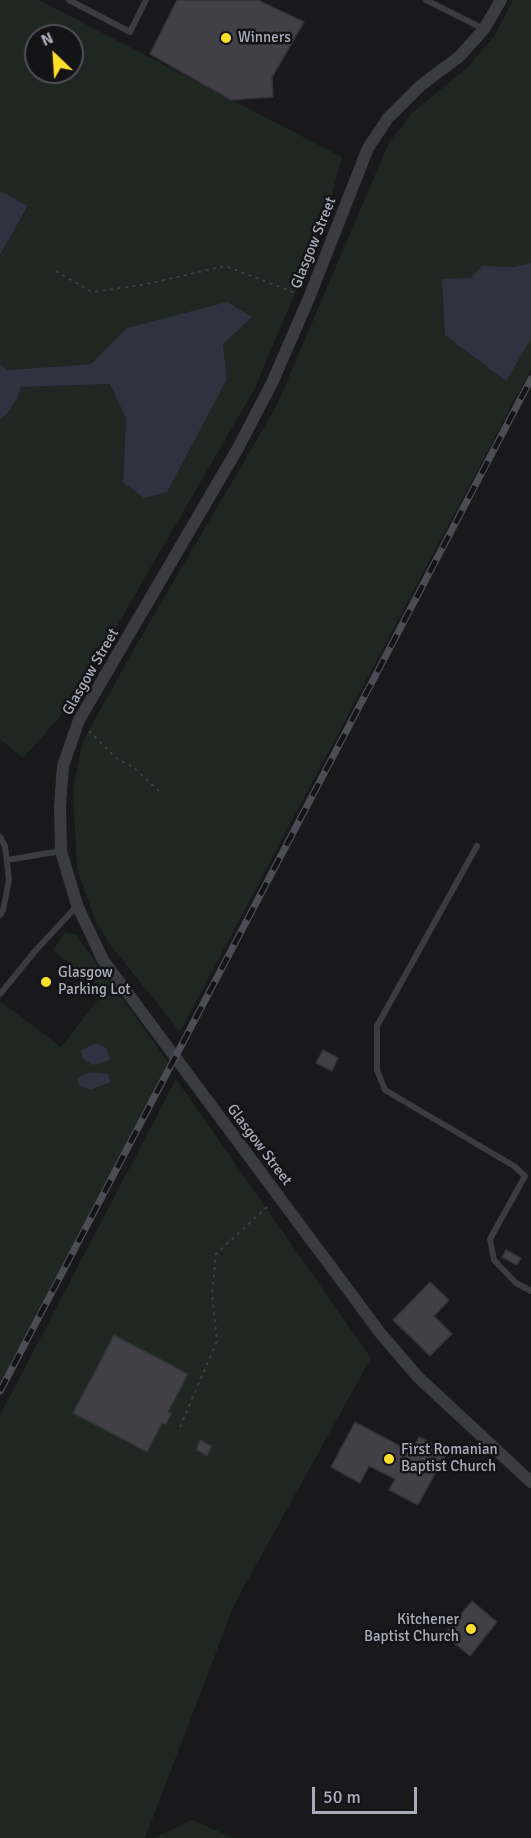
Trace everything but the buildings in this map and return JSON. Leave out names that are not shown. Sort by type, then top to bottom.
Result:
[{"type":"street","name":"Glasgow Street","points":[[501,0],[484,28],[460,56],[420,86],[388,118],[368,148],[309,298],[272,383],[238,448],[79,720],[63,766],[60,806],[62,851],[77,905],[103,960],[381,1334],[418,1377],[531,1482]]},
{"type":"lane","points":[[69,0],[130,32],[146,0]]},
{"type":"lane","points":[[426,0],[484,28]]},
{"type":"lane","points":[[0,837],[5,846],[9,880],[0,915]]},
{"type":"lane","points":[[477,846],[377,1026],[377,1070],[385,1090],[514,1166],[525,1176],[490,1239],[494,1260],[516,1283],[531,1291]]},
{"type":"lane","points":[[7,860],[62,851]]},
{"type":"lane","points":[[0,994],[77,905]]},
{"type":"path","points":[[56,271],[92,292],[142,285],[225,266],[309,298]]},
{"type":"path","points":[[79,720],[116,758],[133,767],[160,792]]},
{"type":"path","points":[[180,1427],[217,1341],[212,1294],[216,1254],[279,1197]]},
{"type":"shaded area","points":[[0,0],[39,0],[342,157],[324,225],[254,390],[72,703],[23,758],[0,739],[0,420],[17,399],[21,387],[110,384],[126,419],[123,482],[227,379],[223,345],[127,328],[91,364],[8,370],[0,364],[0,255],[28,207],[0,191]]},
{"type":"shaded area","points":[[513,0],[531,0],[531,369],[180,1032],[111,946],[96,922],[77,869],[73,789],[83,741],[134,649],[277,405],[389,142],[414,111],[466,69],[493,38]]},
{"type":"shaded area","points":[[65,932],[76,935],[169,1063],[0,1383],[0,1003],[61,1047],[104,992],[53,950]]},
{"type":"shaded area","points":[[176,1079],[371,1358],[235,1603],[145,1838],[0,1838],[0,1415]]},
{"type":"shaded area","points":[[192,1820],[234,1838],[154,1838]]},
{"type":"water","points":[[0,191],[28,206],[0,255]]},
{"type":"water","points":[[531,263],[531,339],[506,381],[445,335],[442,279],[471,278],[482,266],[514,267]]},
{"type":"water","points":[[227,302],[252,317],[223,344],[227,379],[167,492],[144,498],[123,482],[126,419],[110,384],[21,387],[17,399],[0,420],[0,364],[8,370],[91,364],[127,328]]},
{"type":"water","points":[[97,1043],[107,1049],[110,1060],[93,1065],[83,1059],[81,1050]]},
{"type":"water","points":[[91,1072],[108,1074],[110,1082],[91,1090],[79,1085],[77,1079]]},
{"type":"railway","points":[[0,1391],[531,379]]},
{"type":"place","name":"Winners","points":[[226,38]]},
{"type":"place","name":"Glasgow Parking Lot","points":[[46,982]]},
{"type":"place","name":"First Romanian Baptist Church","points":[[389,1459]]},
{"type":"place","name":"Kitchener Baptist Church","points":[[471,1629]]}]
